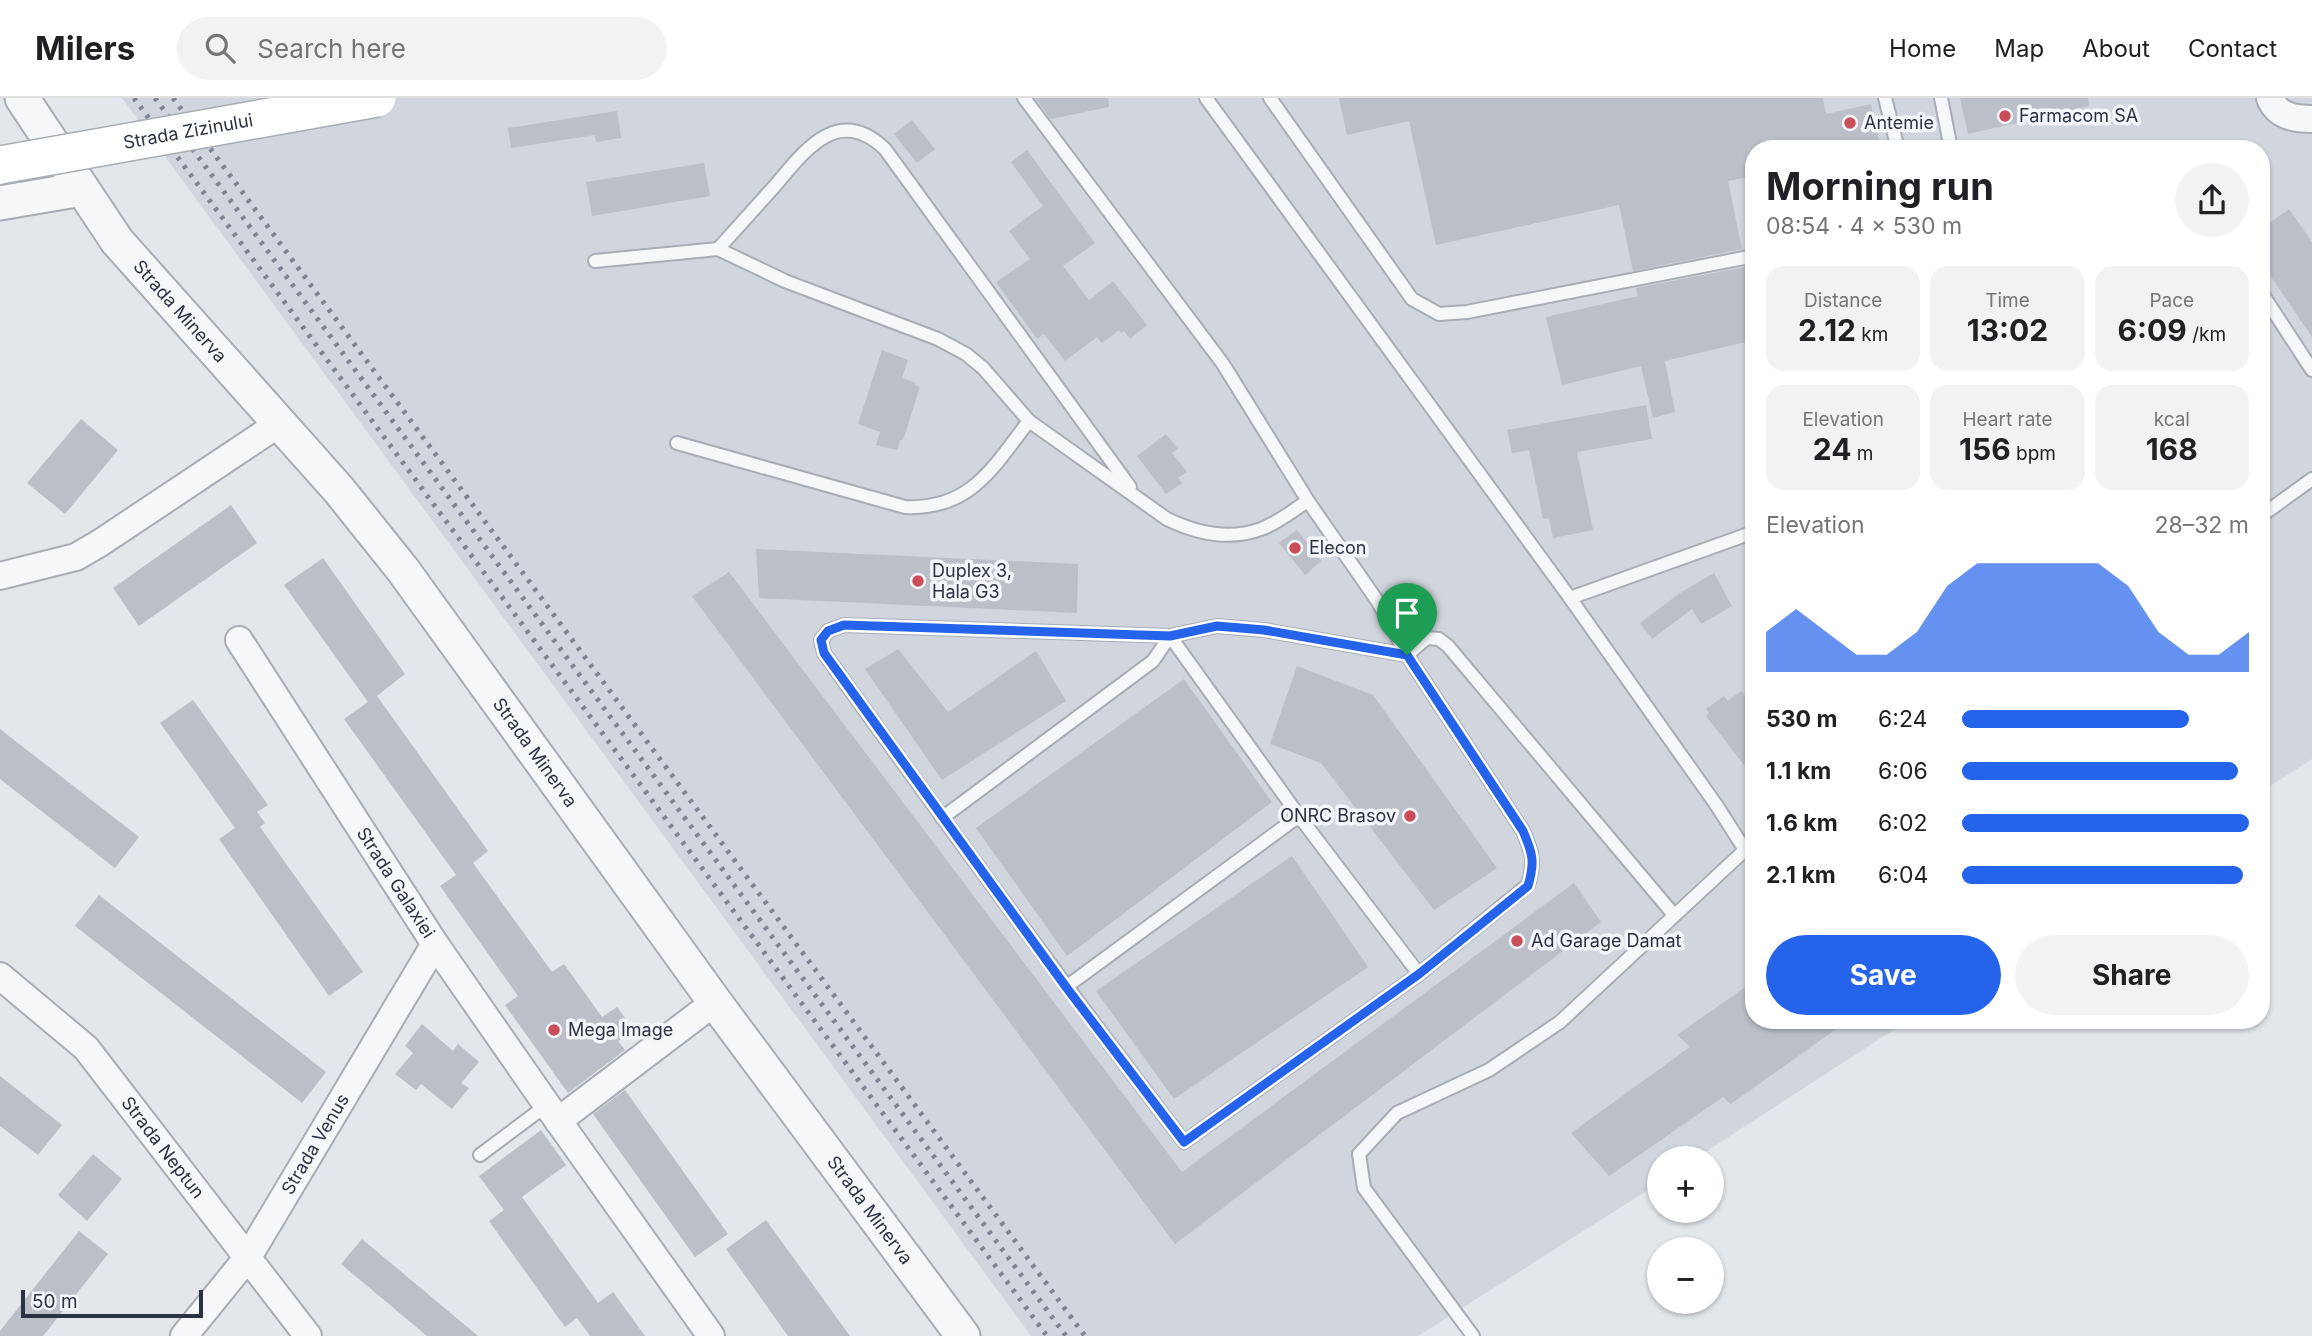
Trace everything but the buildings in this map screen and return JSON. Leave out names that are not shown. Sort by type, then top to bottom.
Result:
[{"type":"main road","name":"Strada Zizinului","points":[[0,165],[377,98]]},
{"type":"street","name":"Strada Minerva","points":[[22,98],[117,241],[339,490],[403,570],[715,1002],[963,1336]]},
{"type":"street","points":[[2270,98],[2284,115],[2312,119]]},
{"type":"street","points":[[0,203],[82,189]]},
{"type":"street","points":[[0,576],[75,557],[111,536],[280,423]]},
{"type":"street","name":"Strada Galaxiei","points":[[239,640],[435,944],[711,1336]]},
{"type":"street","name":"Strada Venus","points":[[184,1336],[248,1257],[435,944]]},
{"type":"street","name":"Strada Neptun","points":[[0,976],[86,1048],[308,1336]]},
{"type":"street","points":[[552,1113],[715,1002]]},
{"type":"lane","points":[[1024,98],[1223,364],[1308,501],[1377,603],[1407,655],[1523,831],[1530,847],[1533,867],[1528,886],[1419,974],[1184,1142],[942,817],[824,653],[821,640],[828,631],[844,625],[1170,636],[1217,626],[1264,630],[1407,655]]},
{"type":"lane","points":[[1206,98],[1570,598],[1745,846]]},
{"type":"lane","points":[[1270,98],[1412,299],[1439,314],[1467,312],[1745,258]]},
{"type":"lane","points":[[1885,98],[1896,140]]},
{"type":"lane","points":[[1941,98],[1949,140]]},
{"type":"lane","points":[[719,249],[812,144],[835,132],[858,132],[868,136],[885,149],[1136,496]]},
{"type":"lane","points":[[595,261],[719,249],[785,281],[953,346],[983,368],[1029,421],[1167,519],[1183,527],[1219,535],[1249,532],[1263,528],[1308,501]]},
{"type":"lane","points":[[2270,306],[2312,370]]},
{"type":"lane","points":[[677,443],[905,507],[920,508],[951,501],[976,486],[1029,421]]},
{"type":"lane","points":[[2270,509],[2312,479]]},
{"type":"lane","points":[[1570,598],[1745,535]]},
{"type":"lane","points":[[1170,636],[1299,816],[1419,974]]},
{"type":"lane","points":[[942,817],[1153,661],[1170,636]]},
{"type":"lane","points":[[1407,655],[1427,638],[1439,639],[1448,646],[1674,915]]},
{"type":"lane","points":[[1066,987],[1299,816]]},
{"type":"lane","points":[[1473,1336],[1364,1188],[1359,1154],[1397,1113],[1489,1070],[1560,1022],[1674,915],[1745,855]]},
{"type":"lane","points":[[480,1155],[552,1113]]},
{"type":"shaded area","points":[[122,98],[2312,98],[2312,759],[2270,786],[2270,140],[1745,140],[1745,1029],[1895,1029],[1715,1146],[1647,1146],[1647,1191],[1418,1336],[1031,1336]]},
{"type":"railway","points":[[134,98],[1047,1336]]},
{"type":"railway","points":[[155,98],[1066,1336]]},
{"type":"railway","points":[[173,98],[1085,1336]]},
{"type":"place","name":"Farmacom SA","points":[[2005,116]]},
{"type":"place","name":"Antemie","points":[[1850,123]]},
{"type":"place","name":"Elecon","points":[[1295,548]]},
{"type":"place","name":"Duplex 3, Hala G3","points":[[918,581]]},
{"type":"place","name":"ONRC Brasov","points":[[1410,816]]},
{"type":"place","name":"Ad Garage Damat","points":[[1517,941]]},
{"type":"place","name":"Mega Image","points":[[554,1030]]},
{"type":"route","points":[[844,625],[1170,636],[1217,626],[1264,630],[1407,655],[1523,831],[1530,847],[1533,867],[1528,886],[1419,974],[1184,1142],[942,817],[824,653],[821,640],[828,631],[844,625]]}]
